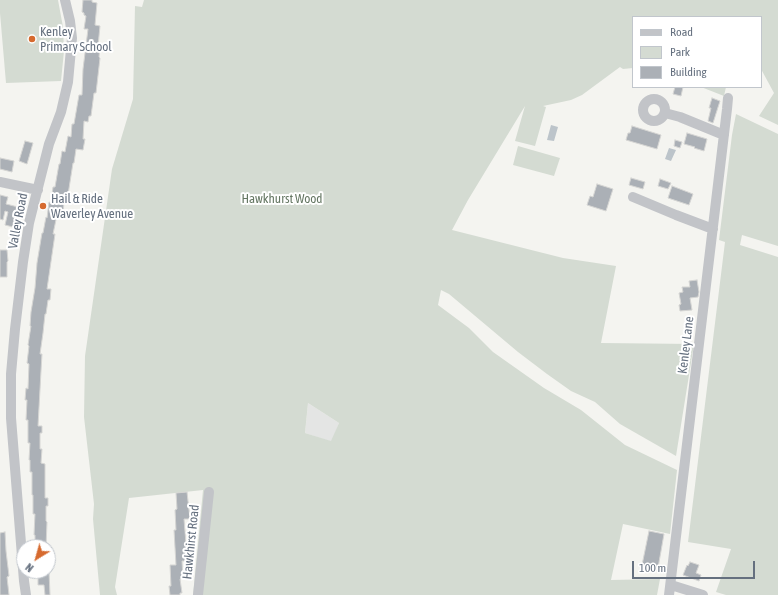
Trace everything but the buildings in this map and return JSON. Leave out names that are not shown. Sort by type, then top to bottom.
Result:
[{"type":"street","name":"Valley Road","points":[[26,595],[11,418],[11,374],[23,262],[30,223],[49,144],[61,112],[68,82],[72,38],[65,0]]},
{"type":"street","name":"Kenley Lane","points":[[670,590],[728,98]]},
{"type":"street","points":[[665,113],[680,117],[724,135]]},
{"type":"street","points":[[0,182],[38,190]]},
{"type":"street","points":[[633,197],[676,215],[713,228]]},
{"type":"street","name":"Hawkhirst Road","points":[[198,595],[210,492]]},
{"type":"street","points":[[670,590],[703,595]]},
{"type":"shaded area","points":[[551,125],[558,127],[554,141],[547,140]]},
{"type":"shaded area","points":[[669,148],[676,150],[671,161],[665,159]]},
{"type":"shaded area","points":[[308,403],[339,423],[332,442],[305,433]]},
{"type":"green space","name":"Kenley Primary School","points":[[0,0],[58,0],[63,27],[64,51],[61,81],[6,83]]},
{"type":"green space","name":"Hawkhurst Wood","points":[[144,0],[778,0],[778,125],[759,116],[774,93],[762,71],[762,16],[632,16],[632,68],[623,69],[620,67],[582,95],[571,100],[543,106],[546,107],[535,146],[515,141],[525,106],[468,200],[452,230],[563,258],[616,266],[601,343],[694,344],[676,456],[620,424],[595,402],[571,391],[518,352],[449,294],[441,290],[438,305],[469,328],[493,352],[544,388],[581,410],[625,445],[677,470],[670,534],[623,524],[611,580],[660,579],[657,595],[193,595],[203,490],[129,498],[115,587],[117,595],[100,595],[93,519],[94,504],[84,417],[85,356],[112,169],[133,99],[135,6],[142,7]],"holes":[[[308,403],[339,423],[331,441],[305,433]]]},
{"type":"green space","points":[[704,88],[726,88],[724,96]]},
{"type":"green space","points":[[736,114],[778,134],[778,246],[742,235],[740,245],[778,257],[778,595],[726,595],[716,592],[731,549],[688,542],[725,242],[719,240]]},
{"type":"green space","points":[[518,146],[560,158],[554,176],[513,165]]},
{"type":"place","name":"Kenley Primary School","points":[[32,39]]},
{"type":"place","name":"Hail & Ride Waverley Avenue","points":[[43,206]]}]
